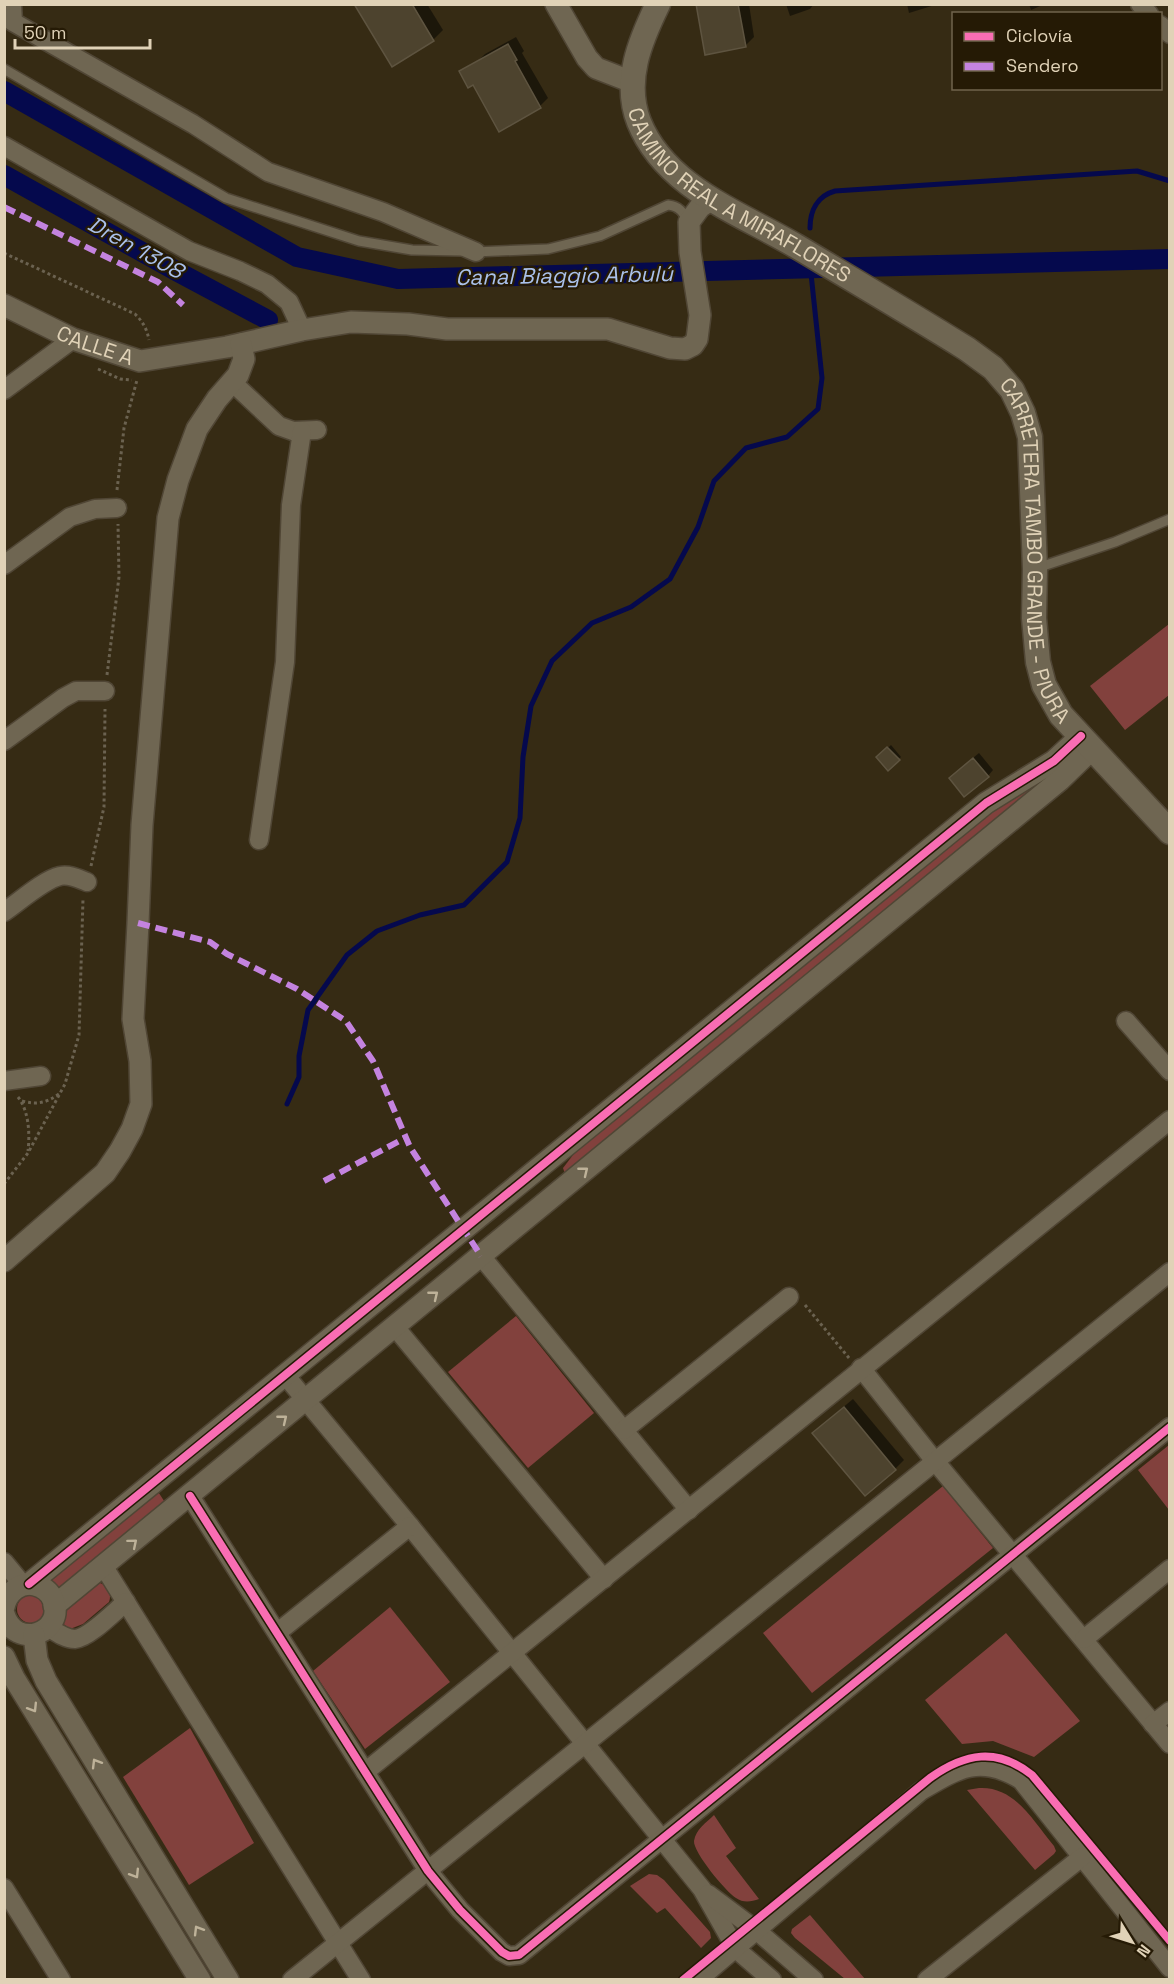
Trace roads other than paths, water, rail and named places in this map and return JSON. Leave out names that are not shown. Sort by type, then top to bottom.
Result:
[{"type":"main road","name":"CAMINO REAL A MIRAFLORES","points":[[658,4],[638,50],[632,82],[639,121],[650,143],[663,159],[686,181],[712,200],[776,234],[941,333]]},
{"type":"main road","name":"CARRETERA TAMBO GRANDE - PIURA","points":[[941,333],[993,368],[1012,390],[1023,413],[1030,437],[1035,569],[1034,618],[1038,662],[1044,685],[1061,715],[1170,832]]},
{"type":"street","points":[[12,4],[14,22],[193,124],[268,172],[383,212],[476,252]]},
{"type":"street","points":[[556,4],[587,58],[596,68],[632,82]]},
{"type":"street","points":[[4,146],[189,251],[267,284],[289,302],[302,330]]},
{"type":"street","points":[[689,222],[700,207],[712,200]]},
{"type":"street","name":"CALLE A","points":[[4,305],[73,339],[140,361],[234,346],[302,330],[351,322],[408,324],[447,329],[608,329],[670,348],[685,349],[693,345],[697,339],[700,315],[690,252],[689,222]]},
{"type":"street","points":[[4,390],[73,339]]},
{"type":"street","points":[[4,1261],[105,1173],[132,1129],[141,1104],[140,1061],[133,1019],[142,825],[168,518],[178,480],[198,429],[217,399],[238,375],[244,359],[234,346]]},
{"type":"street","points":[[232,382],[279,426],[293,432],[309,430],[291,505],[285,662],[260,840]]},
{"type":"street","points":[[4,565],[70,517],[95,508],[117,508]]},
{"type":"street","points":[[4,741],[76,691],[105,691]]},
{"type":"street","points":[[54,1606],[1060,780],[1087,743]]},
{"type":"street","points":[[126,1602],[84,1636],[75,1639],[41,1631],[17,1632],[5,1623],[8,1596],[14,1590],[26,1585],[986,803],[1087,743]]},
{"type":"street","points":[[4,912],[60,876],[72,876],[87,882]]},
{"type":"street","points":[[1126,1021],[1170,1071]]},
{"type":"street","points":[[5,1081],[41,1076]]},
{"type":"street","points":[[365,1772],[1170,1120]]},
{"type":"street","points":[[482,1256],[689,1510]]},
{"type":"street","points":[[292,1980],[1170,1272]]},
{"type":"street","points":[[624,1430],[795,1299]]},
{"type":"street","points":[[395,1327],[604,1579]]},
{"type":"street","points":[[860,1369],[1170,1744]]},
{"type":"street","points":[[285,1375],[410,1526],[702,1889],[736,1949],[772,1980]]},
{"type":"street","points":[[190,1496],[428,1871],[460,1910],[502,1952],[514,1956],[1170,1427]]},
{"type":"street","points":[[278,1632],[410,1526]]},
{"type":"street","points":[[4,1562],[26,1585],[45,1589],[51,1595],[54,1606],[53,1619],[41,1631],[37,1660],[46,1682],[228,1980]]},
{"type":"street","points":[[104,1567],[361,1980]]},
{"type":"street","points":[[1084,1640],[1170,1569]]},
{"type":"street","points":[[4,1657],[14,1678],[200,1980]]},
{"type":"street","points":[[1153,1724],[1170,1711]]},
{"type":"street","points":[[698,1980],[921,1791],[947,1775],[982,1766],[1004,1770],[1021,1780],[1170,1968]]},
{"type":"street","points":[[927,1980],[1082,1857]]},
{"type":"street","points":[[4,1888],[61,1980]]},
{"type":"street","points":[[702,1889],[756,1930],[814,1980]]},
{"type":"street","points":[[715,1980],[736,1949]]},
{"type":"street","points":[[1162,1980],[1170,1974]]},
{"type":"lane","points":[[4,69],[226,198],[359,241],[412,250],[476,252],[548,249],[600,236],[668,205],[680,210],[689,222]]},
{"type":"lane","points":[[1035,569],[1115,542],[1170,519]]},
{"type":"waterway","name":"Canal Biaggio Arbulú","points":[[4,91],[297,257],[398,279],[1170,259]]},
{"type":"waterway","points":[[810,228],[811,216],[819,200],[835,191],[1137,171],[1170,181]]},
{"type":"waterway","name":"Dren 1308","points":[[4,175],[268,320]]},
{"type":"waterway","points":[[287,1104],[299,1077],[299,1056],[308,1010],[347,955],[377,931],[420,915],[464,905],[507,862],[520,818],[523,757],[531,706],[552,661],[592,623],[631,607],[670,579],[698,527],[714,481],[746,448],[787,437],[818,409],[822,378],[810,264]]}]
